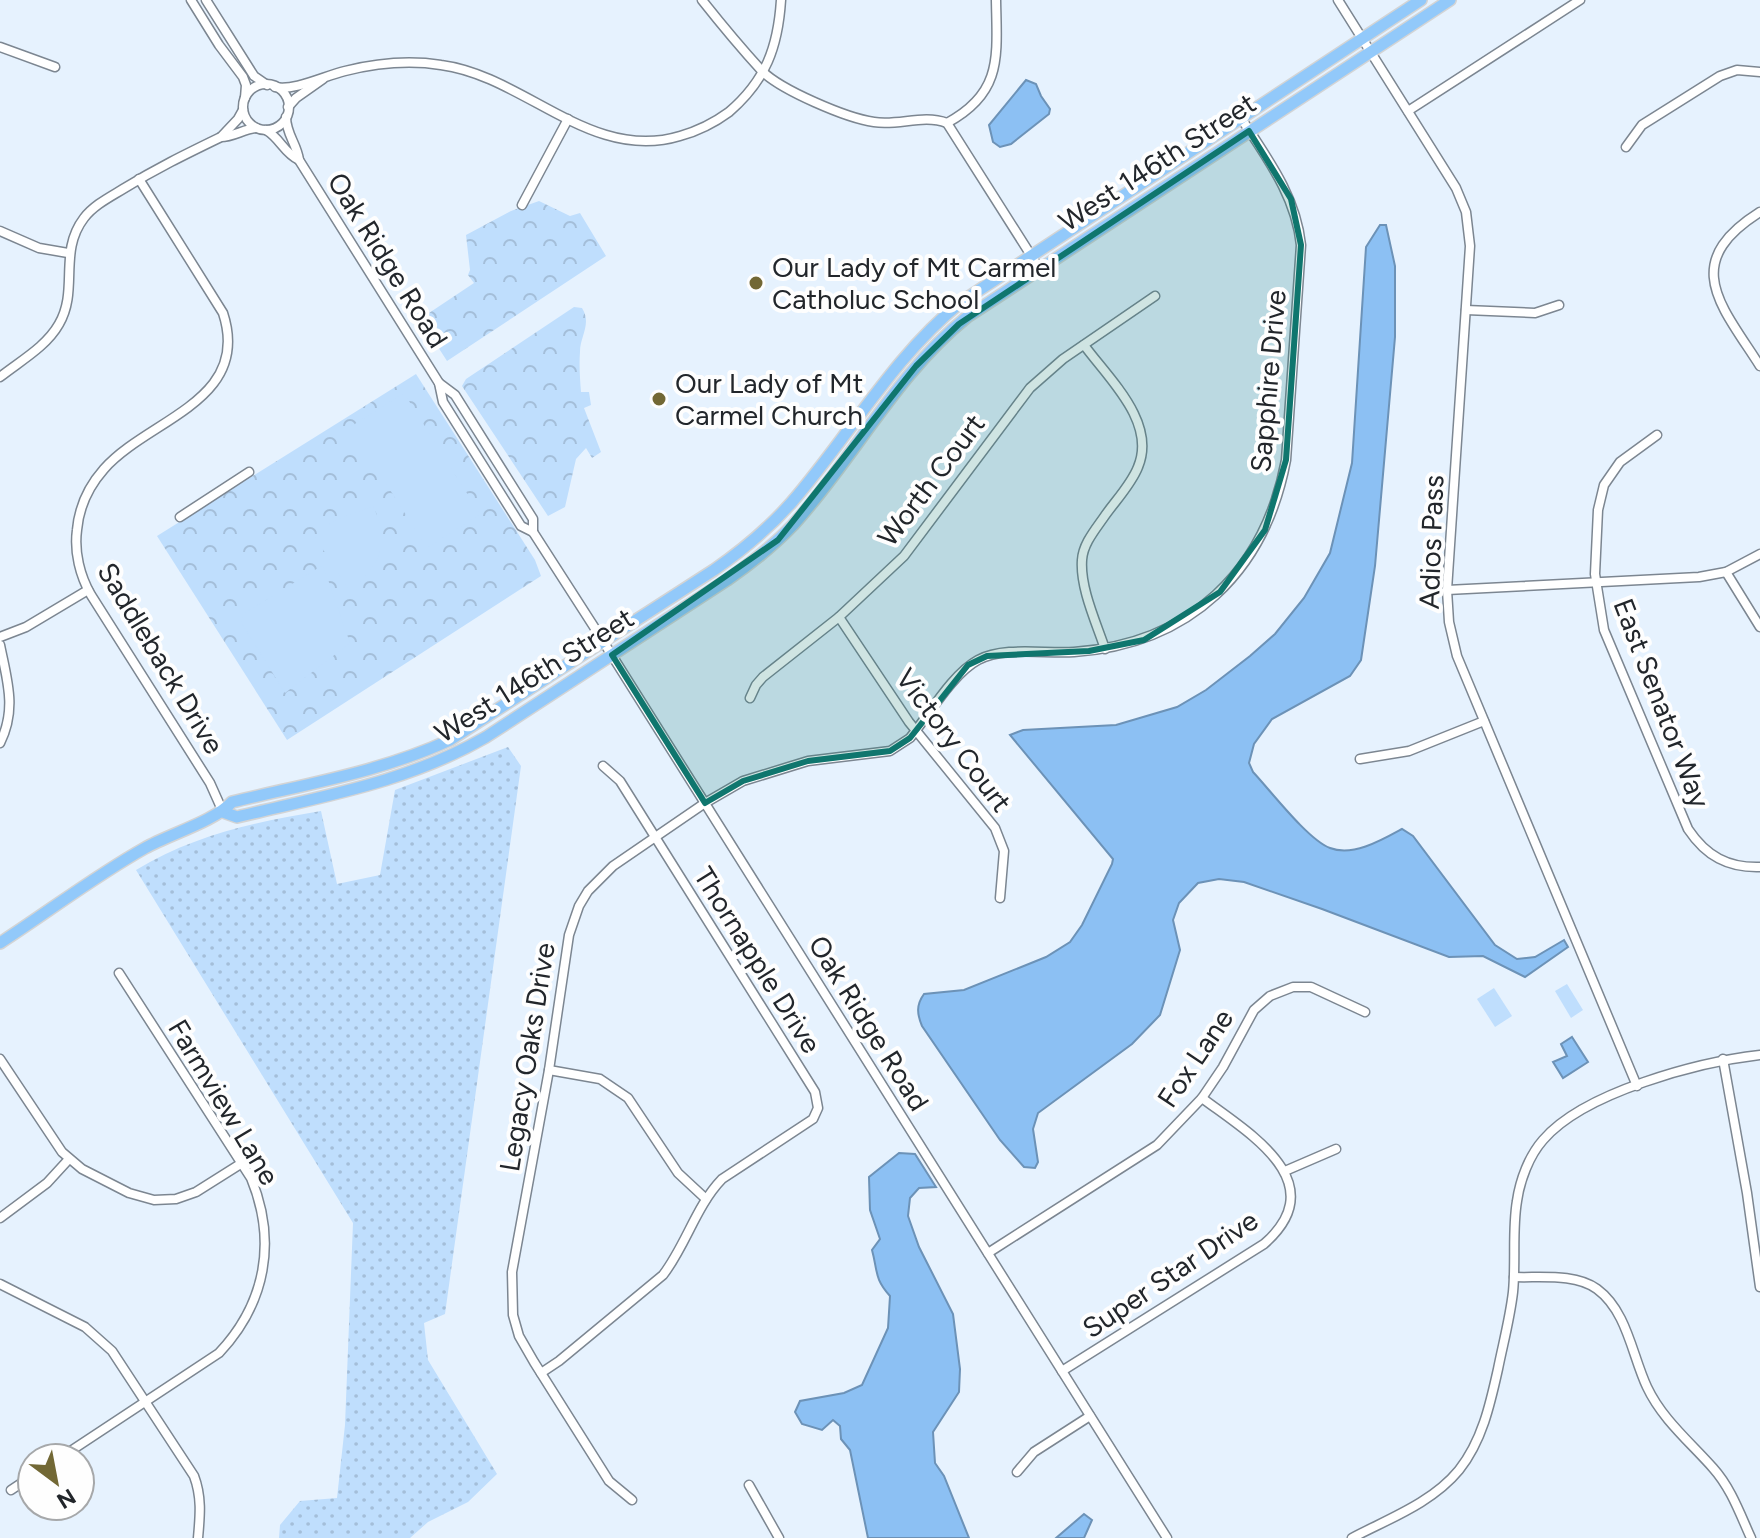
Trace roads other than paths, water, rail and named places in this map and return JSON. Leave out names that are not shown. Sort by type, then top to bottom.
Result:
[{"type":"main road","name":"West 146th Street","points":[[1421,0],[961,302],[914,345],[802,490],[765,530],[714,570],[477,724],[435,746],[373,768],[232,802],[223,812],[237,817],[380,783],[429,766],[486,737],[727,580],[778,540],[816,497],[926,356],[967,317],[1450,0]]},
{"type":"main road","points":[[0,943],[142,850],[223,812]]},
{"type":"street","points":[[0,377],[42,345],[58,326],[67,303],[68,253],[73,236],[85,216],[166,162],[221,137],[241,115],[246,85],[243,77],[191,0]]},
{"type":"street","points":[[206,0],[254,76],[285,95],[288,107],[286,117],[277,127],[246,129],[229,137],[221,137]]},
{"type":"street","points":[[702,0],[763,72],[825,106],[866,121],[930,118],[947,123],[1039,268]]},
{"type":"street","points":[[261,129],[247,120],[244,104],[254,88],[287,88],[351,69],[388,63],[443,65],[488,77],[568,119],[621,140],[654,142],[675,138],[702,129],[726,114],[751,90],[763,72],[777,39],[781,0]]},
{"type":"street","points":[[947,123],[972,109],[992,79],[997,57],[996,0]]},
{"type":"street","name":"Adios Pass","points":[[1338,0],[1456,188],[1466,212],[1470,246],[1447,590],[1449,622],[1457,656],[1637,1086]]},
{"type":"street","points":[[1408,111],[1580,0]]},
{"type":"street","points":[[0,47],[55,67]]},
{"type":"street","points":[[1626,147],[1642,125],[1720,76],[1737,70],[1760,72]]},
{"type":"street","points":[[288,107],[324,78]]},
{"type":"street","name":"Oak Ridge Road","points":[[286,117],[287,133],[296,147],[299,160],[439,383],[443,402],[521,526],[533,532],[604,642],[1167,1538]]},
{"type":"street","name":"Sapphire Drive","points":[[705,803],[743,781],[808,761],[890,751],[910,738],[963,670],[980,658],[1010,653],[1105,649],[1144,640],[1201,608],[1238,573],[1274,509],[1286,460],[1300,237],[1291,199],[1241,118]]},
{"type":"street","points":[[522,205],[568,119]]},
{"type":"street","name":"Oak Ridge Road","points":[[261,129],[276,136],[287,153],[299,160]]},
{"type":"street","name":"Saddleback Drive","points":[[139,179],[223,313],[228,334],[227,353],[220,374],[206,393],[123,452],[95,480],[81,508],[76,535],[78,560],[88,590],[210,783],[223,812]]},
{"type":"street","points":[[1760,212],[1727,236],[1716,256],[1713,273],[1721,305],[1760,366]]},
{"type":"street","points":[[0,231],[39,248],[68,253]]},
{"type":"street","name":"Worth Court","points":[[750,698],[763,677],[839,617],[904,556],[1030,388],[1063,359],[1155,296]]},
{"type":"street","points":[[1466,310],[1535,313],[1559,305]]},
{"type":"street","points":[[1084,345],[1132,410],[1144,443],[1138,468],[1083,552],[1083,576],[1105,649]]},
{"type":"street","name":"Oak Ridge Road","points":[[439,383],[455,395],[525,505],[533,519],[533,532]]},
{"type":"street","name":"East Senator Way","points":[[1657,435],[1620,462],[1604,485],[1598,510],[1596,583],[1604,630],[1688,829],[1716,858],[1738,867],[1760,867]]},
{"type":"street","points":[[180,517],[249,472]]},
{"type":"street","points":[[1447,590],[1699,577],[1726,572],[1760,554]]},
{"type":"street","points":[[1726,572],[1760,627]]},
{"type":"street","points":[[0,637],[33,623],[88,590]]},
{"type":"street","name":"Victory Court","points":[[839,617],[916,731],[995,828],[1004,851],[1000,898]]},
{"type":"street","points":[[0,645],[11,698],[9,722],[0,743]]},
{"type":"street","points":[[1360,759],[1409,751],[1484,721]]},
{"type":"street","name":"Thornapple Drive","points":[[603,766],[620,781],[815,1092],[818,1108],[813,1119],[732,1171],[712,1189],[706,1199]]},
{"type":"street","name":"Legacy Oaks Drive","points":[[632,1500],[609,1481],[519,1336],[511,1291],[569,935],[579,906],[600,877],[705,803]]},
{"type":"street","name":"Farmview Lane","points":[[85,1442],[219,1353],[240,1329],[263,1277],[266,1232],[259,1196],[242,1163],[119,973]]},
{"type":"street","name":"Fox Lane","points":[[988,1253],[1143,1156],[1170,1132],[1202,1098],[1254,1010],[1277,992],[1293,987],[1311,987],[1365,1012]]},
{"type":"street","points":[[1352,1538],[1436,1492],[1468,1458],[1476,1444],[1490,1403],[1510,1311],[1516,1202],[1531,1159],[1541,1142],[1578,1112],[1637,1086],[1682,1069],[1723,1059],[1760,1055]]},
{"type":"street","points":[[0,1059],[69,1159],[129,1193],[154,1200],[188,1196],[242,1163]]},
{"type":"street","points":[[1723,1059],[1760,1287]]},
{"type":"street","points":[[541,1373],[663,1275],[675,1261],[706,1199],[678,1173],[637,1108],[619,1090],[600,1079],[549,1070]]},
{"type":"street","points":[[1202,1098],[1269,1149],[1285,1171],[1336,1149]]},
{"type":"street","points":[[0,1218],[47,1183],[69,1159]]},
{"type":"street","name":"Super Star Drive","points":[[1062,1371],[1271,1237],[1279,1229],[1289,1206],[1290,1189],[1285,1171]]},
{"type":"street","points":[[1514,1277],[1576,1280],[1606,1296],[1619,1314],[1655,1400],[1723,1481],[1751,1538]]},
{"type":"street","points":[[0,1284],[85,1327],[112,1351],[198,1486],[201,1510],[198,1538]]},
{"type":"street","points":[[1017,1472],[1034,1452],[1090,1416]]},
{"type":"street","points":[[749,1485],[775,1537]]},
{"type":"street","points":[[11,1490],[16,1487]]},
{"type":"place","name":"Our Lady of Mt Carmel Catholuc School","points":[[756,283]]},
{"type":"place","name":"Our Lady of Mt Carmel Church","points":[[659,399]]}]
